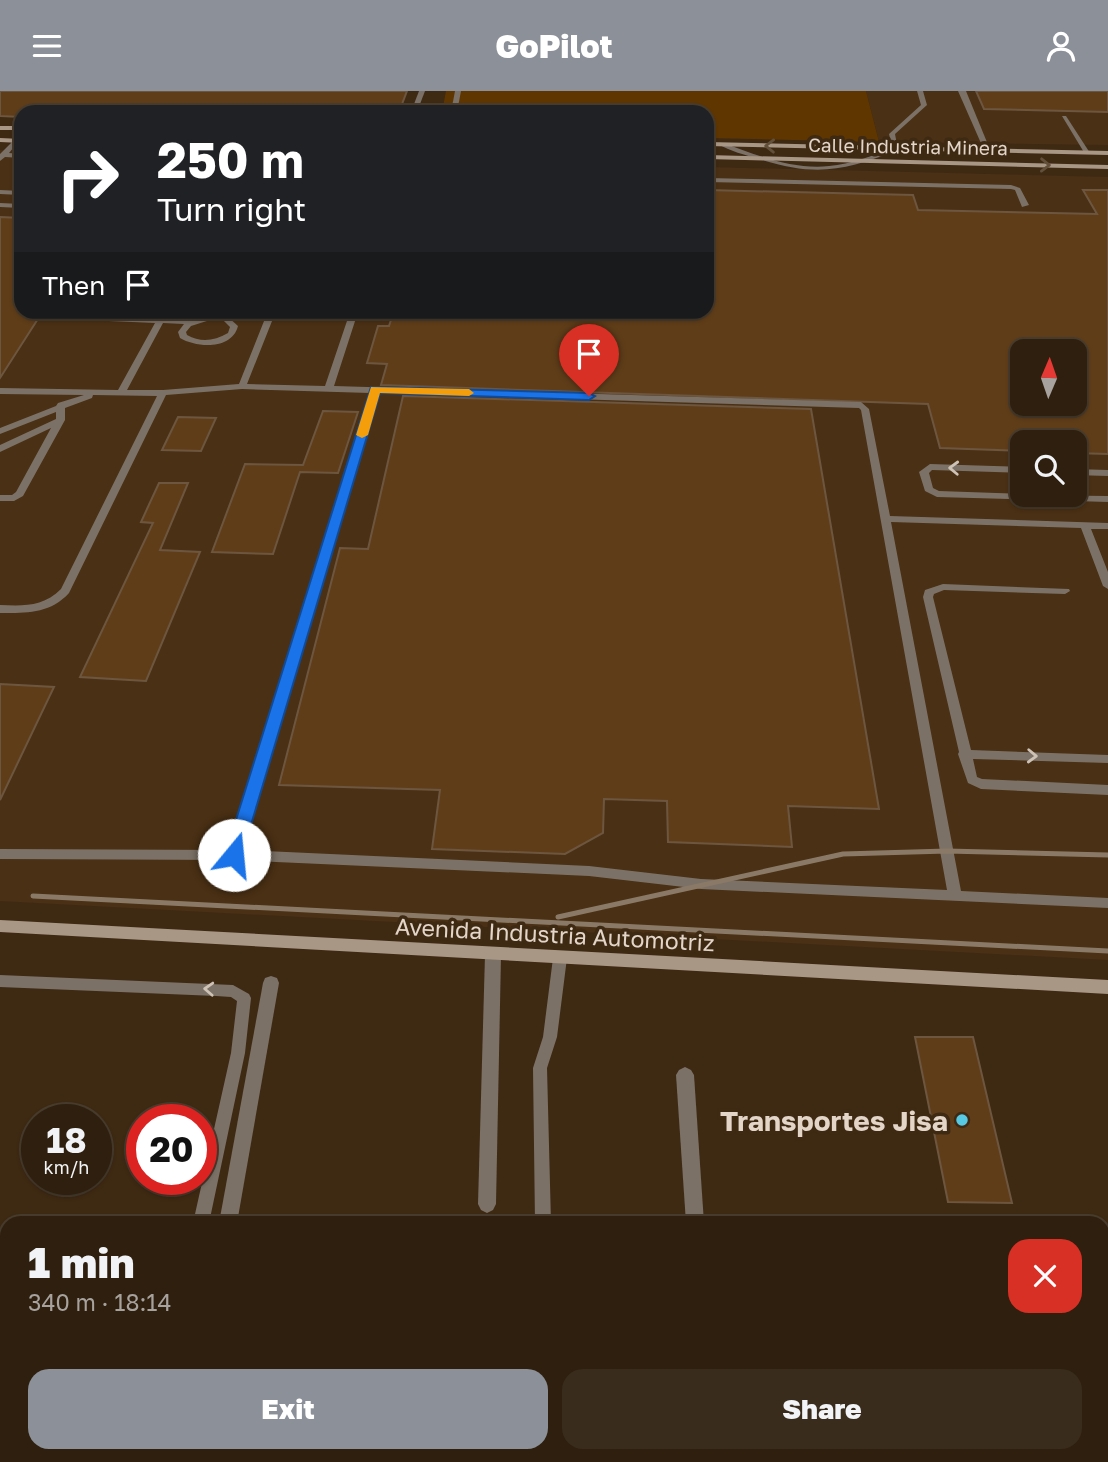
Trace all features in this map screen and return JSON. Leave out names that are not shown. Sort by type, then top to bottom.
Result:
[{"type":"main road","name":"Calle Industria Minera","points":[[714,144],[1108,153]]},
{"type":"main road","name":"Calle Industria Minera","points":[[714,157],[1108,167]]},
{"type":"main road","name":"Avenida Industria Automotriz","points":[[0,926],[1108,987]]},
{"type":"street","points":[[962,91],[988,150]]},
{"type":"street","points":[[487,1204],[493,955]]},
{"type":"street","points":[[229,1216],[271,983]]},
{"type":"street","points":[[685,1075],[695,1216]]},
{"type":"lane","points":[[722,144],[762,158],[818,169],[864,161],[896,149],[892,134],[924,105],[920,91]]},
{"type":"lane","points":[[1064,117],[1087,153]]},
{"type":"lane","points":[[818,169],[821,183]]},
{"type":"lane","points":[[714,180],[1011,187],[1018,189],[1025,205]]},
{"type":"lane","points":[[121,392],[162,319]]},
{"type":"lane","points":[[178,319],[192,322]]},
{"type":"lane","points":[[197,319],[182,332],[194,342],[219,341],[234,330],[234,325],[226,319]]},
{"type":"lane","points":[[242,386],[269,319]]},
{"type":"lane","points":[[329,388],[352,319]]},
{"type":"lane","points":[[0,391],[163,393],[242,386],[861,405],[865,409],[955,895]]},
{"type":"lane","points":[[234,855],[375,390]]},
{"type":"lane","points":[[0,431],[61,405],[100,393]]},
{"type":"lane","points":[[0,609],[41,608],[59,599],[163,393]]},
{"type":"lane","points":[[0,498],[14,498],[20,494],[61,420],[61,405]]},
{"type":"lane","points":[[0,449],[61,420]]},
{"type":"lane","points":[[1010,470],[930,467],[924,472],[928,489],[937,494],[1010,496]]},
{"type":"lane","points":[[1087,472],[1108,473]]},
{"type":"lane","points":[[1087,498],[1108,499]]},
{"type":"lane","points":[[886,519],[1108,526]]},
{"type":"lane","points":[[1084,525],[1108,586]]},
{"type":"lane","points":[[1065,591],[943,587],[929,592],[964,754],[970,776],[976,783],[1108,790]]},
{"type":"lane","points":[[964,754],[1108,759]]},
{"type":"lane","points":[[0,854],[234,855],[589,871],[701,884],[1108,903]]},
{"type":"lane","points":[[542,1216],[540,1068],[550,1037],[560,958]]},
{"type":"lane","points":[[0,981],[233,991],[244,998],[238,1053],[203,1216]]},
{"type":"shaded area","points":[[446,91],[866,91],[879,142],[714,138],[714,105],[443,105]]},
{"type":"shaded area","points":[[866,91],[1108,91],[1108,145],[879,142]]},
{"type":"shaded area","points":[[0,150],[14,151],[14,319],[714,319],[714,167],[1108,177],[1108,960],[0,901]]},
{"type":"building","points":[[0,91],[407,91],[402,105],[14,105],[14,117],[0,116]]},
{"type":"building","points":[[976,91],[1108,91],[1108,112],[984,109]]},
{"type":"building","points":[[714,190],[913,195],[918,210],[1097,214],[1083,190],[1108,190],[1108,454],[1087,453],[1087,430],[1010,430],[1010,451],[940,448],[928,404],[381,385],[387,364],[367,363],[378,326],[389,326],[391,319],[714,319]]},
{"type":"building","points":[[0,217],[14,218],[14,319],[38,319],[0,378]]},
{"type":"building","points":[[403,396],[811,409],[879,809],[788,806],[792,847],[668,842],[667,801],[604,799],[603,833],[565,854],[432,849],[440,790],[279,785],[340,548],[368,549]]},
{"type":"building","points":[[323,411],[358,412],[338,473],[300,472],[273,554],[212,552],[245,464],[303,465]]},
{"type":"building","points":[[178,417],[216,418],[201,451],[162,450]]},
{"type":"building","points":[[159,483],[188,483],[160,550],[200,552],[146,681],[80,677],[153,523],[141,522]]},
{"type":"building","points":[[0,684],[54,687],[0,800]]},
{"type":"building","name":"Transportes Jisa","points":[[915,1037],[973,1037],[1012,1203],[948,1202]]},
{"type":"railway","points":[[558,917],[843,854],[947,851],[1108,855]]},
{"type":"railway","points":[[33,896],[1108,951]]},
{"type":"slow traffic","points":[[362,435],[375,390],[469,393]]},
{"type":"place","name":"Transportes Jisa","points":[[962,1120]]},
{"type":"route","points":[[234,855],[375,390],[589,396]]}]
